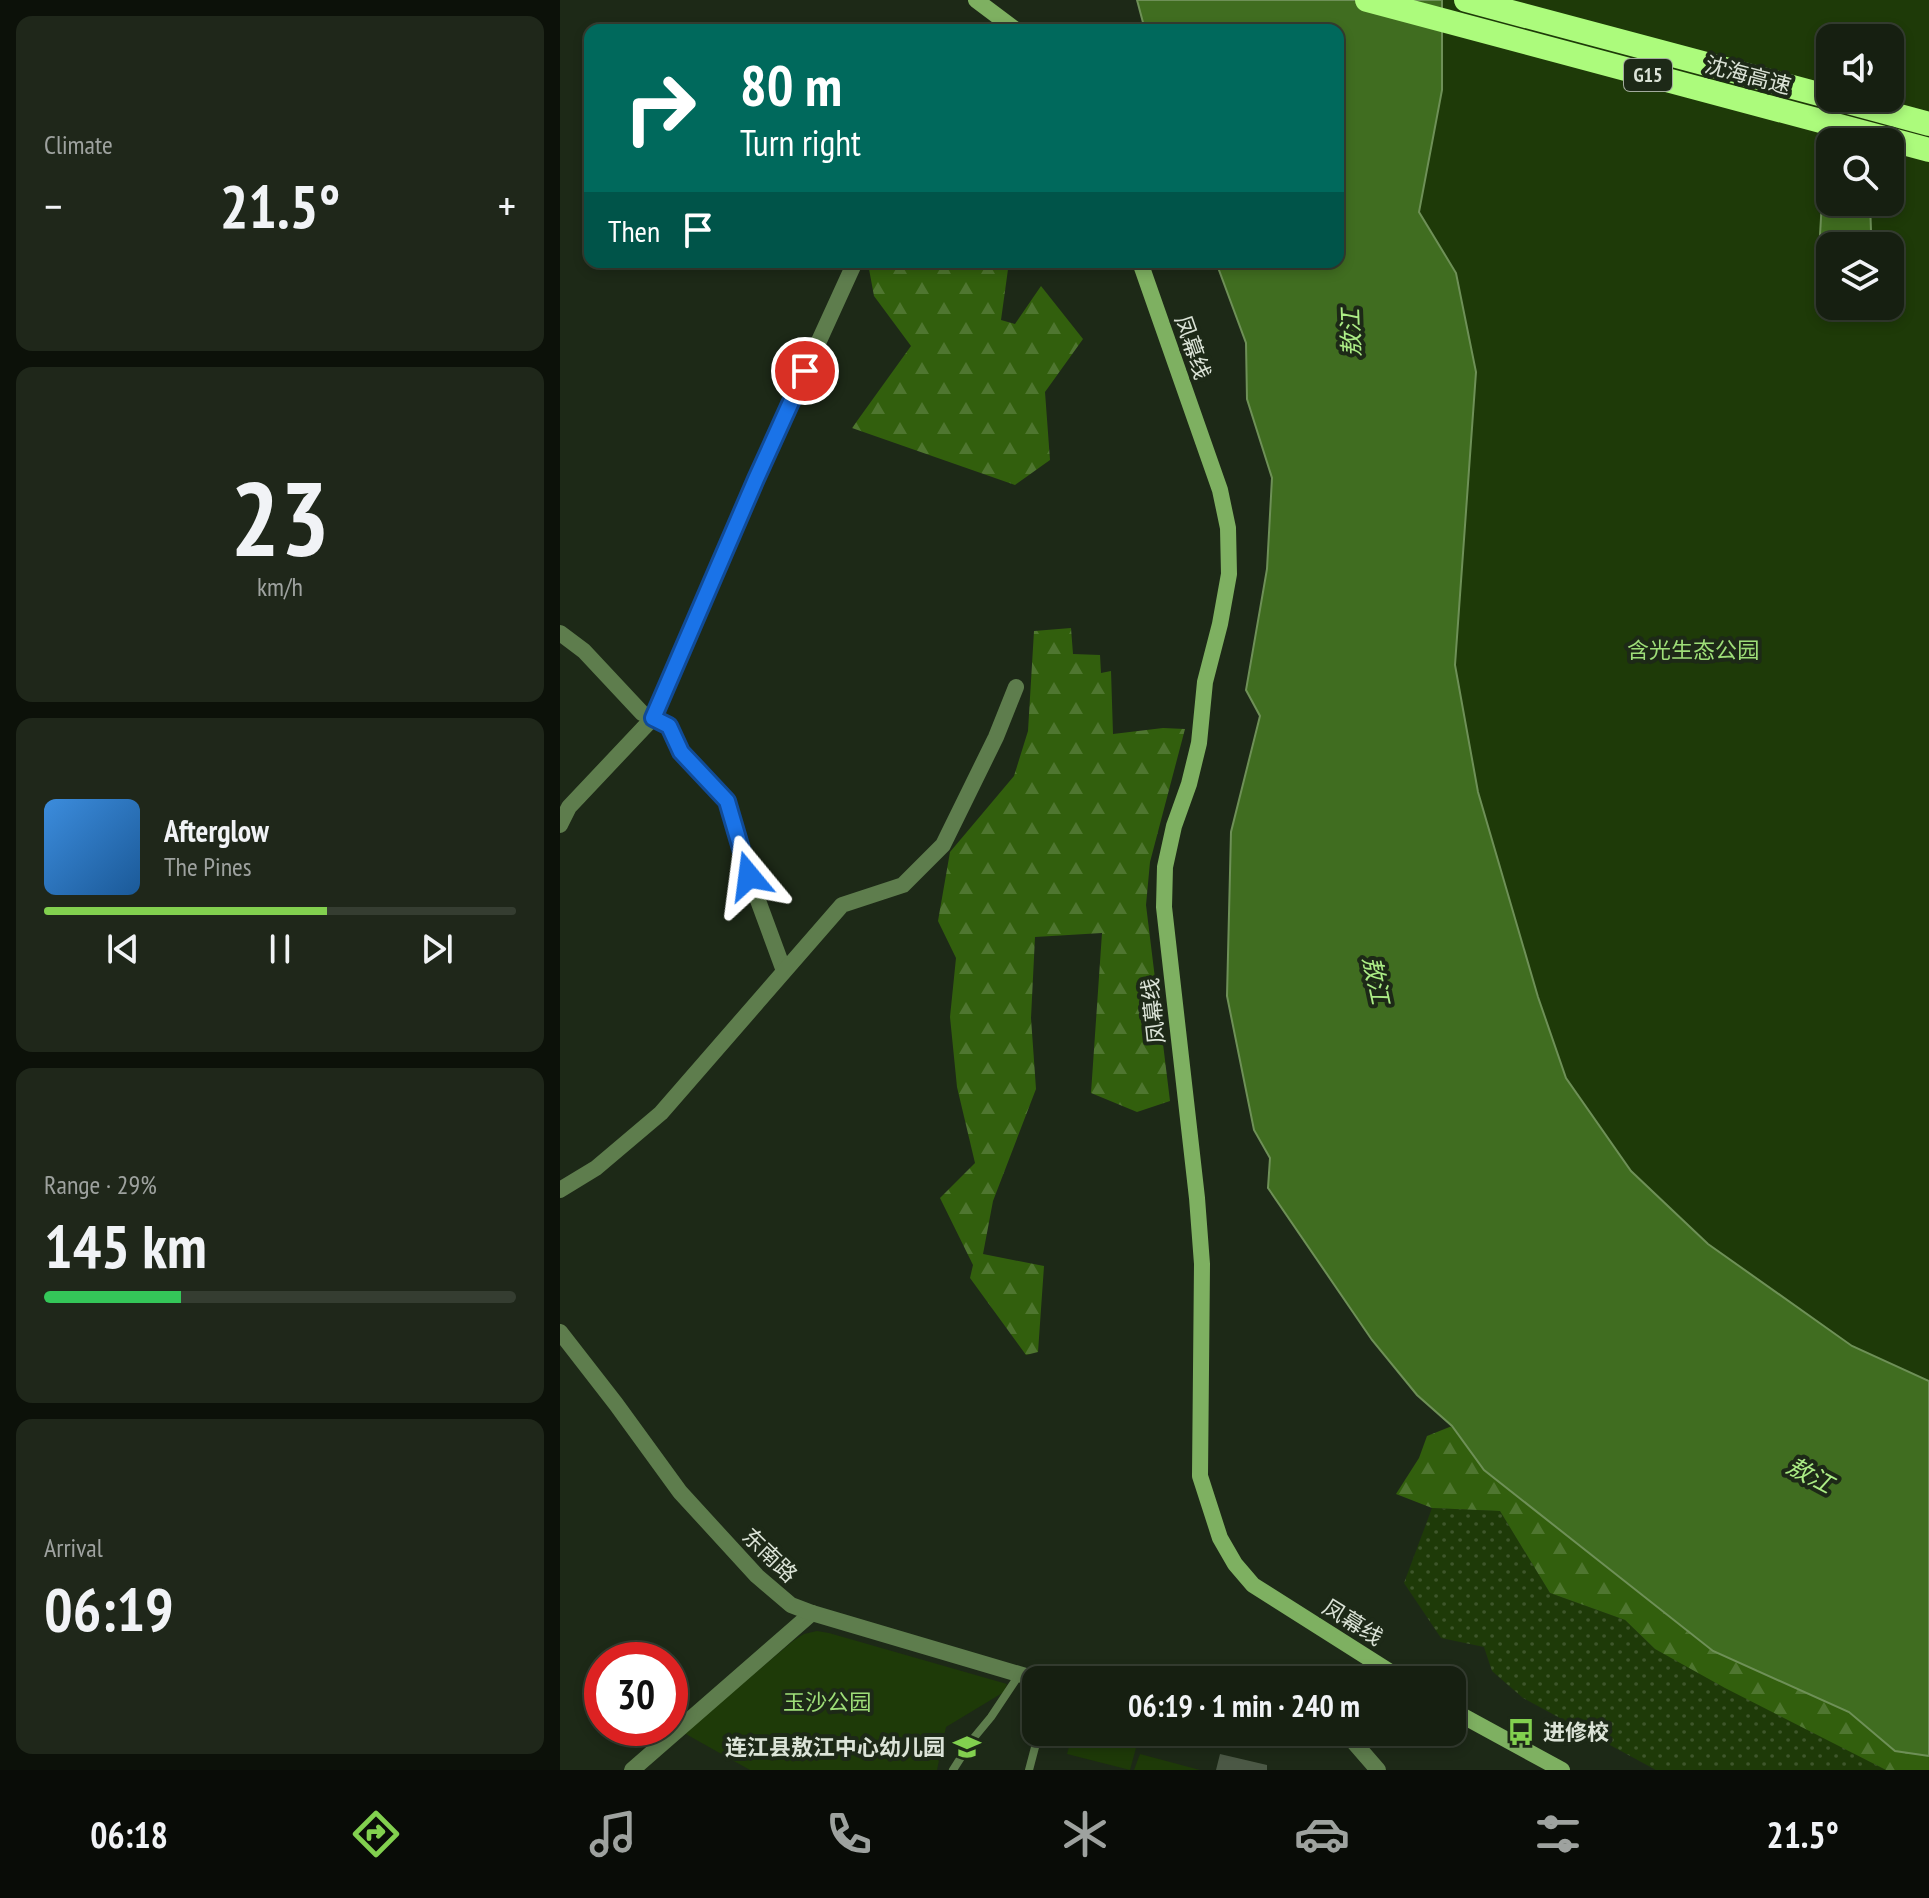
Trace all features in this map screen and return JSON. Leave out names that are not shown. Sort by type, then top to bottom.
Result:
[{"type":"highway","name":"沈海高速","points":[[1367,0],[1929,150]]},
{"type":"highway","name":"沈海高速","points":[[1466,0],[1816,94]]},
{"type":"highway","name":"沈海高速","points":[[1884,112],[1929,124]]},
{"type":"main road","points":[[976,0],[1008,24]]},
{"type":"main road","name":"凤幕线","points":[[1142,268],[1220,490],[1228,528],[1229,574],[1205,682],[1199,743],[1174,826],[1164,880],[1164,907],[1202,1264],[1200,1476],[1220,1538],[1235,1564],[1253,1585],[1381,1666]]},
{"type":"main road","points":[[1466,1718],[1562,1770]]},
{"type":"street","points":[[560,825],[564,804],[653,718],[756,479],[852,268]]},
{"type":"street","points":[[560,633],[584,651],[642,713],[669,726],[681,752],[727,801],[749,876],[784,971]]},
{"type":"street","points":[[560,1190],[596,1168],[661,1113],[842,905],[903,885],[943,845],[996,737],[1016,687]]},
{"type":"street","name":"东南路","points":[[560,1332],[680,1492],[757,1576],[791,1605],[1022,1675]]},
{"type":"street","points":[[632,1770],[812,1613]]},
{"type":"street","points":[[1357,1746],[1378,1770]]},
{"type":"lane","points":[[953,1770],[1019,1674]]},
{"type":"lane","points":[[1029,1770],[1035,1746]]},
{"type":"green space","name":"含光生态公园","points":[[1442,0],[1929,0],[1929,1381],[1852,1346],[1708,1244],[1631,1171],[1566,1078],[1538,997],[1478,792],[1455,665],[1476,372],[1418,212],[1442,90]]},
{"type":"green space","points":[[1008,268],[1001,320],[1015,324],[1041,286],[1083,339],[1045,392],[1050,460],[1015,485],[852,428],[911,346],[874,296],[869,269]]},
{"type":"green space","points":[[1071,628],[1073,654],[1100,655],[1101,673],[1111,671],[1113,734],[1163,728],[1185,729],[1150,862],[1146,905],[1170,1101],[1137,1112],[1091,1093],[1102,933],[1035,937],[1031,1018],[1036,1089],[993,1201],[983,1254],[1044,1266],[1038,1352],[1026,1355],[970,1278],[973,1265],[940,1198],[975,1163],[957,1087],[950,1017],[956,958],[938,921],[950,852],[1014,776],[1028,731],[1034,631]]},
{"type":"green space","points":[[1452,1426],[1484,1470],[1713,1651],[1849,1712],[1895,1751],[1929,1756],[1929,1770],[1886,1770],[1655,1649],[1625,1620],[1550,1593],[1500,1511],[1432,1508],[1396,1494],[1419,1458],[1427,1436]]},
{"type":"green space","points":[[1432,1508],[1500,1511],[1550,1593],[1625,1620],[1655,1649],[1886,1770],[1656,1770],[1523,1698],[1492,1671],[1484,1647],[1441,1638],[1404,1583]]},
{"type":"green space","name":"玉沙公园","points":[[817,1631],[829,1633],[1007,1684],[1004,1692],[946,1727],[937,1770],[750,1770],[688,1735],[688,1730],[804,1634]]},
{"type":"green space","points":[[1069,1746],[1137,1746],[1130,1770],[1067,1754]]},
{"type":"green space","points":[[1140,1754],[1200,1770],[1134,1770]]},
{"type":"water","name":"敖江","points":[[1137,0],[1442,0],[1442,90],[1419,212],[1456,273],[1476,372],[1455,665],[1478,792],[1538,997],[1566,1078],[1631,1171],[1708,1244],[1852,1346],[1929,1381],[1929,1756],[1895,1751],[1849,1712],[1713,1651],[1484,1470],[1452,1426],[1417,1395],[1372,1340],[1268,1188],[1270,1158],[1254,1130],[1227,996],[1231,832],[1260,716],[1246,690],[1267,569],[1272,478],[1247,399],[1246,343],[1218,268],[1344,268],[1344,24],[1143,24]]},
{"type":"water","points":[[1821,216],[1870,216],[1872,232],[1820,232]]},
{"type":"building","points":[[1220,1754],[1267,1765],[1267,1770],[1216,1770]]},
{"type":"place","name":"进修校","points":[[1521,1732]]},
{"type":"place","name":"连江县敖江中心幼儿园","points":[[967,1747]]},
{"type":"route","points":[[749,876],[727,801],[681,752],[669,726],[653,718],[805,371]]}]
